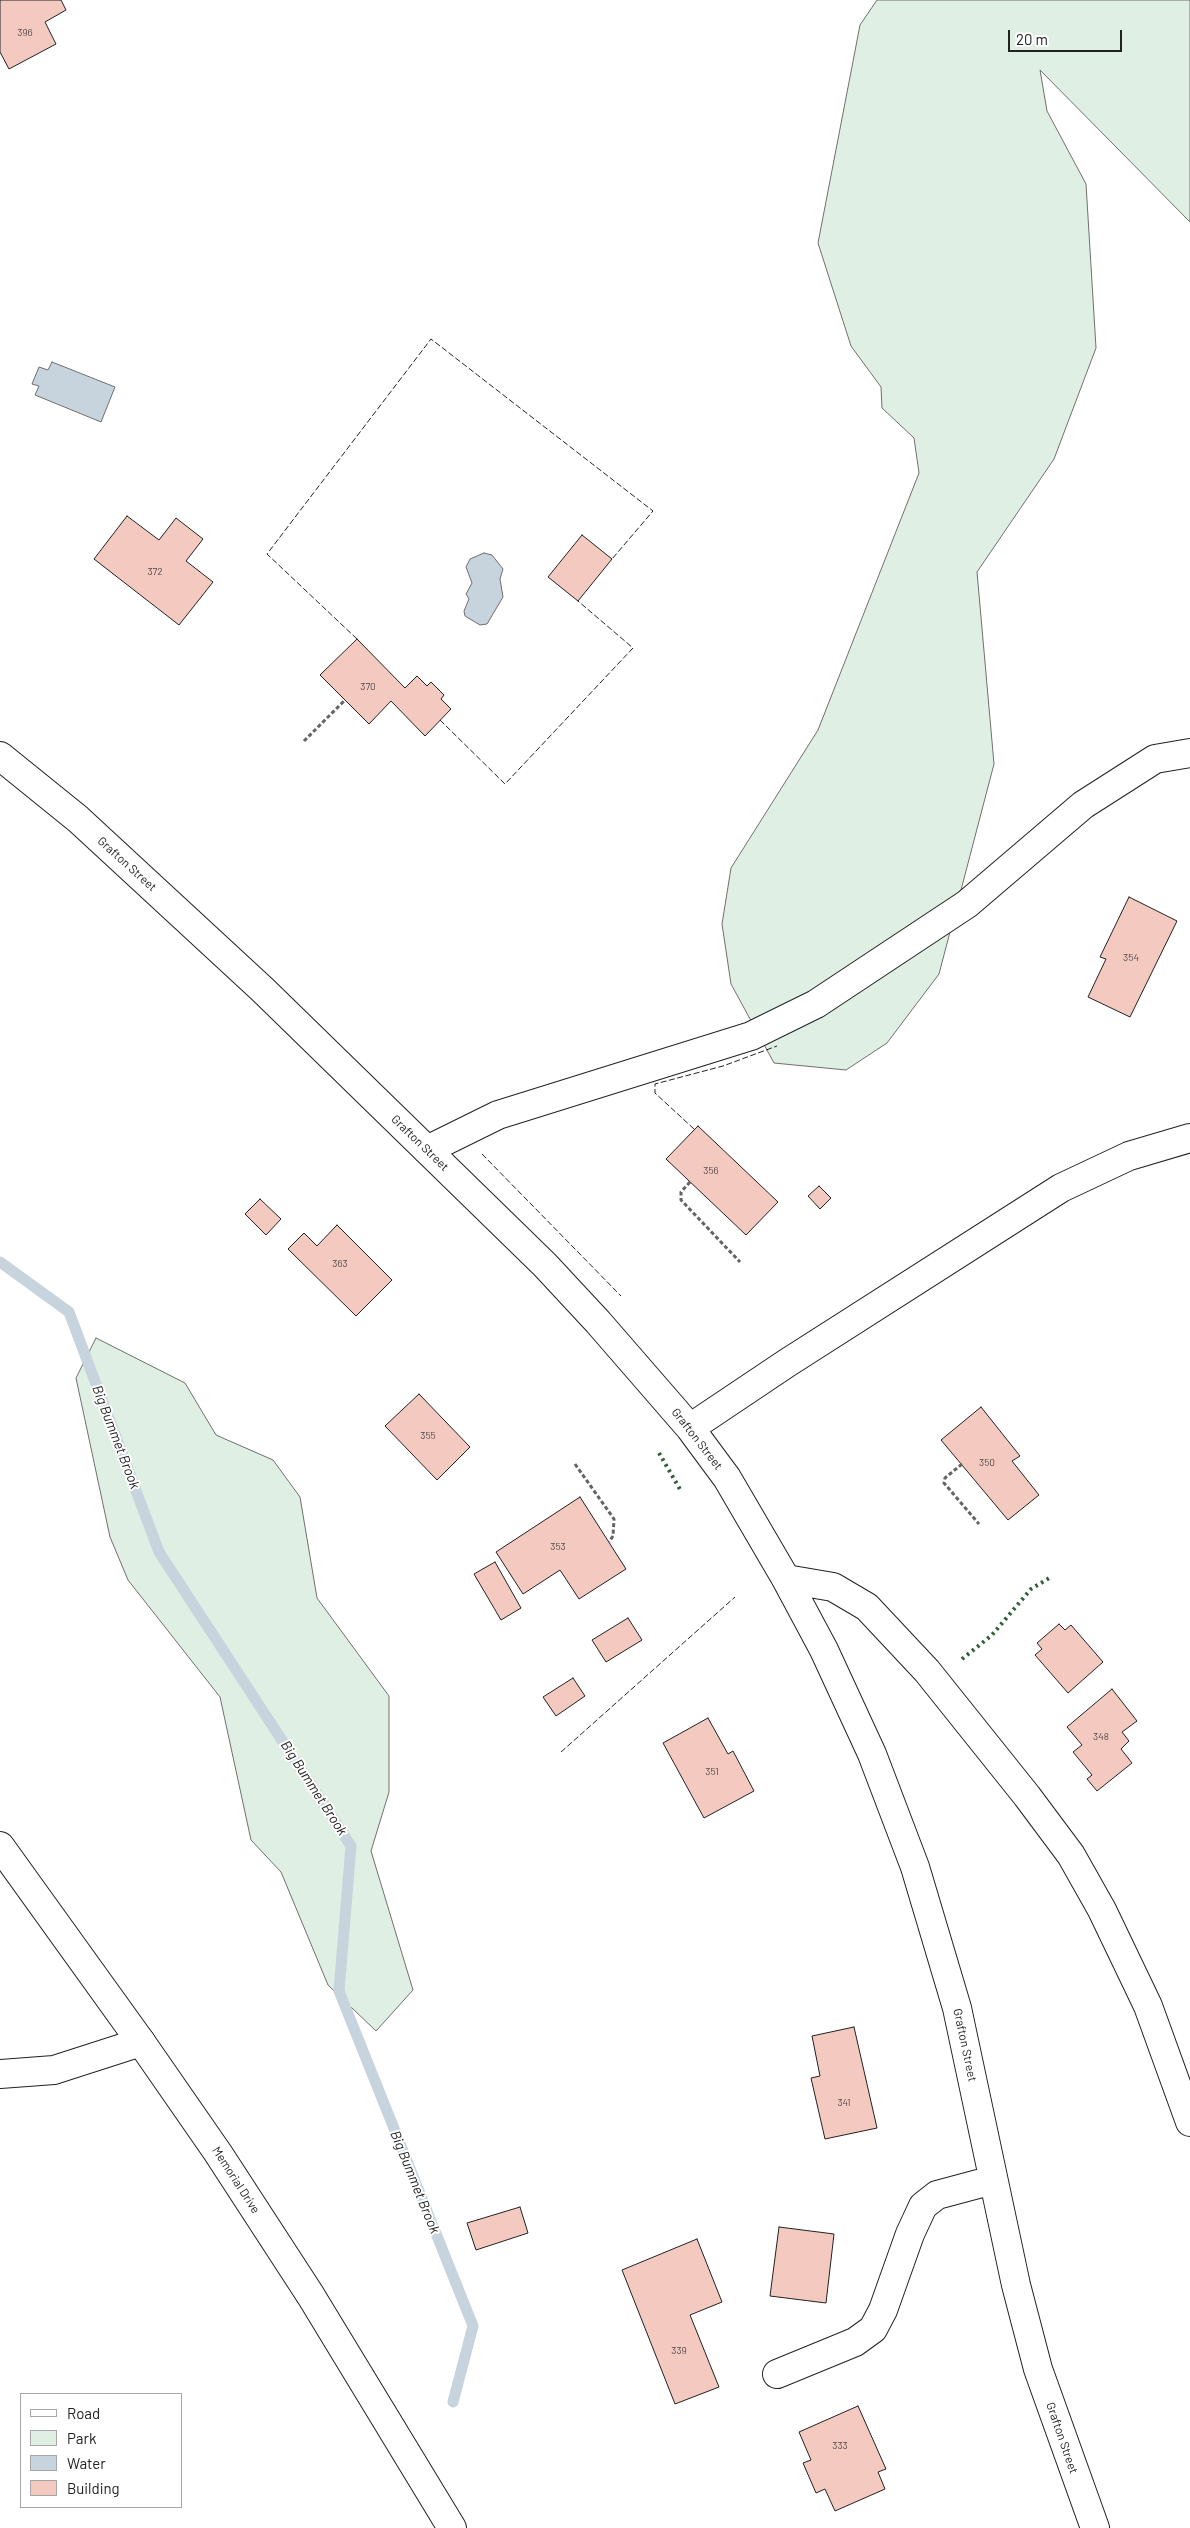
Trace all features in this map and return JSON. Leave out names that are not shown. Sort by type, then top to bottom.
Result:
[{"type":"street","points":[[427,1150],[498,1115],[751,1036],[816,1004],[967,904],[1083,805],[1155,759],[1190,753]]},
{"type":"street","name":"Grafton Street","points":[[0,756],[78,819],[263,990],[545,1265],[598,1322],[690,1428],[727,1478],[786,1579],[824,1650],[872,1754],[915,1867],[957,2008],[1016,2285],[1038,2370],[1095,2528]]},
{"type":"street","points":[[690,1428],[787,1363],[1061,1188],[1129,1156],[1190,1138]]},
{"type":"street","points":[[786,1579],[833,1587],[867,1608],[927,1671],[1028,1796],[1071,1855],[1115,1935],[1148,2006],[1190,2122]]},
{"type":"street","name":"Memorial Drive","points":[[0,1846],[141,2042],[218,2154],[311,2296],[452,2528]]},
{"type":"street","points":[[0,2074],[54,2070],[141,2042]]},
{"type":"street","points":[[777,2374],[855,2342],[873,2329],[883,2310],[910,2234],[924,2206],[937,2195],[993,2180]]},
{"type":"path","points":[[304,741],[345,700]]},
{"type":"path","points":[[690,1182],[681,1192],[680,1200],[740,1262]]},
{"type":"path","points":[[575,1464],[614,1519],[613,1536],[608,1542]]},
{"type":"path","points":[[962,1464],[945,1478],[944,1483],[979,1524]]},
{"type":"green space","points":[[877,0],[1190,0],[1190,222],[1040,70],[1047,111],[1086,184],[1096,348],[1054,459],[977,572],[994,764],[939,974],[887,1043],[846,1070],[774,1063],[731,984],[722,924],[731,868],[818,730],[919,473],[914,438],[882,408],[881,387],[851,346],[818,243],[860,25]]},
{"type":"green space","points":[[96,1338],[185,1383],[216,1435],[273,1460],[300,1497],[317,1598],[389,1696],[389,1792],[371,1851],[413,1990],[376,2031],[328,1985],[281,1872],[251,1840],[220,1697],[128,1580],[110,1537],[76,1378]]},
{"type":"water","points":[[52,362],[115,387],[101,422],[35,395],[39,386],[32,384],[39,367],[48,370]]},
{"type":"water","points":[[484,553],[492,555],[503,569],[500,579],[503,597],[487,624],[480,625],[465,616],[464,611],[469,599],[466,594],[472,583],[466,567],[470,559]]},
{"type":"building","points":[[0,0],[61,0],[66,10],[45,22],[56,44],[9,69],[0,52]]},
{"type":"building","points":[[127,516],[159,540],[176,518],[203,539],[186,561],[213,582],[179,625],[94,559]]},
{"type":"building","points":[[582,535],[612,559],[578,601],[548,577]]},
{"type":"building","points":[[357,639],[405,688],[417,676],[427,686],[431,682],[444,695],[441,699],[451,709],[425,736],[391,701],[369,724],[320,675]]},
{"type":"building","points":[[1129,897],[1177,921],[1130,1017],[1088,997],[1106,959],[1100,957]]},
{"type":"building","points":[[698,1126],[778,1202],[746,1235],[666,1159]]},
{"type":"building","points":[[819,1186],[831,1198],[820,1209],[808,1196]]},
{"type":"building","points":[[260,1199],[281,1219],[266,1235],[245,1214]]},
{"type":"building","points":[[337,1225],[392,1280],[356,1316],[288,1249],[304,1233],[317,1246]]},
{"type":"building","points":[[419,1394],[470,1447],[437,1480],[385,1426]]},
{"type":"building","points":[[981,1407],[1020,1456],[1012,1461],[1039,1495],[1008,1520],[941,1440]]},
{"type":"building","points":[[580,1497],[626,1569],[579,1599],[560,1570],[523,1594],[496,1552]]},
{"type":"building","points":[[495,1562],[521,1608],[501,1620],[474,1574]]},
{"type":"building","points":[[628,1618],[642,1640],[606,1662],[592,1640]]},
{"type":"building","points":[[1059,1624],[1065,1630],[1071,1625],[1103,1662],[1068,1693],[1035,1655],[1042,1649],[1037,1643]]},
{"type":"building","points":[[573,1678],[585,1696],[556,1716],[543,1697]]},
{"type":"building","points":[[1112,1689],[1137,1721],[1122,1732],[1129,1741],[1121,1749],[1132,1763],[1097,1791],[1087,1779],[1092,1775],[1073,1752],[1082,1745],[1067,1727]]},
{"type":"building","points":[[708,1718],[728,1754],[733,1751],[754,1791],[704,1818],[663,1743]]},
{"type":"building","points":[[854,2027],[877,2128],[825,2139],[811,2078],[820,2076],[812,2036]]},
{"type":"building","points":[[520,2207],[528,2233],[476,2250],[467,2223]]},
{"type":"building","points":[[779,2227],[834,2234],[826,2303],[770,2296]]},
{"type":"building","points":[[697,2239],[722,2302],[690,2315],[719,2387],[675,2404],[622,2270]]},
{"type":"building","points":[[858,2406],[886,2469],[878,2472],[885,2489],[835,2511],[825,2489],[816,2493],[803,2463],[811,2460],[799,2432]]},
{"type":"waterway","name":"Big Bummet Brook","points":[[0,1262],[69,1312],[159,1552],[351,1846],[339,1991],[473,2326],[453,2402]]},
{"type":"hedge","points":[[659,1453],[681,1491]]},
{"type":"hedge","points":[[962,1659],[992,1635],[1031,1589],[1051,1577]]},
{"type":"fence","points":[[357,639],[267,554],[431,339],[653,511],[612,559]]},
{"type":"fence","points":[[440,720],[505,784],[633,648],[578,601]]},
{"type":"fence","points":[[694,1129],[655,1093],[655,1084],[723,1066],[777,1046]]},
{"type":"fence","points":[[482,1154],[621,1296]]},
{"type":"fence","points":[[561,1752],[735,1597]]}]
